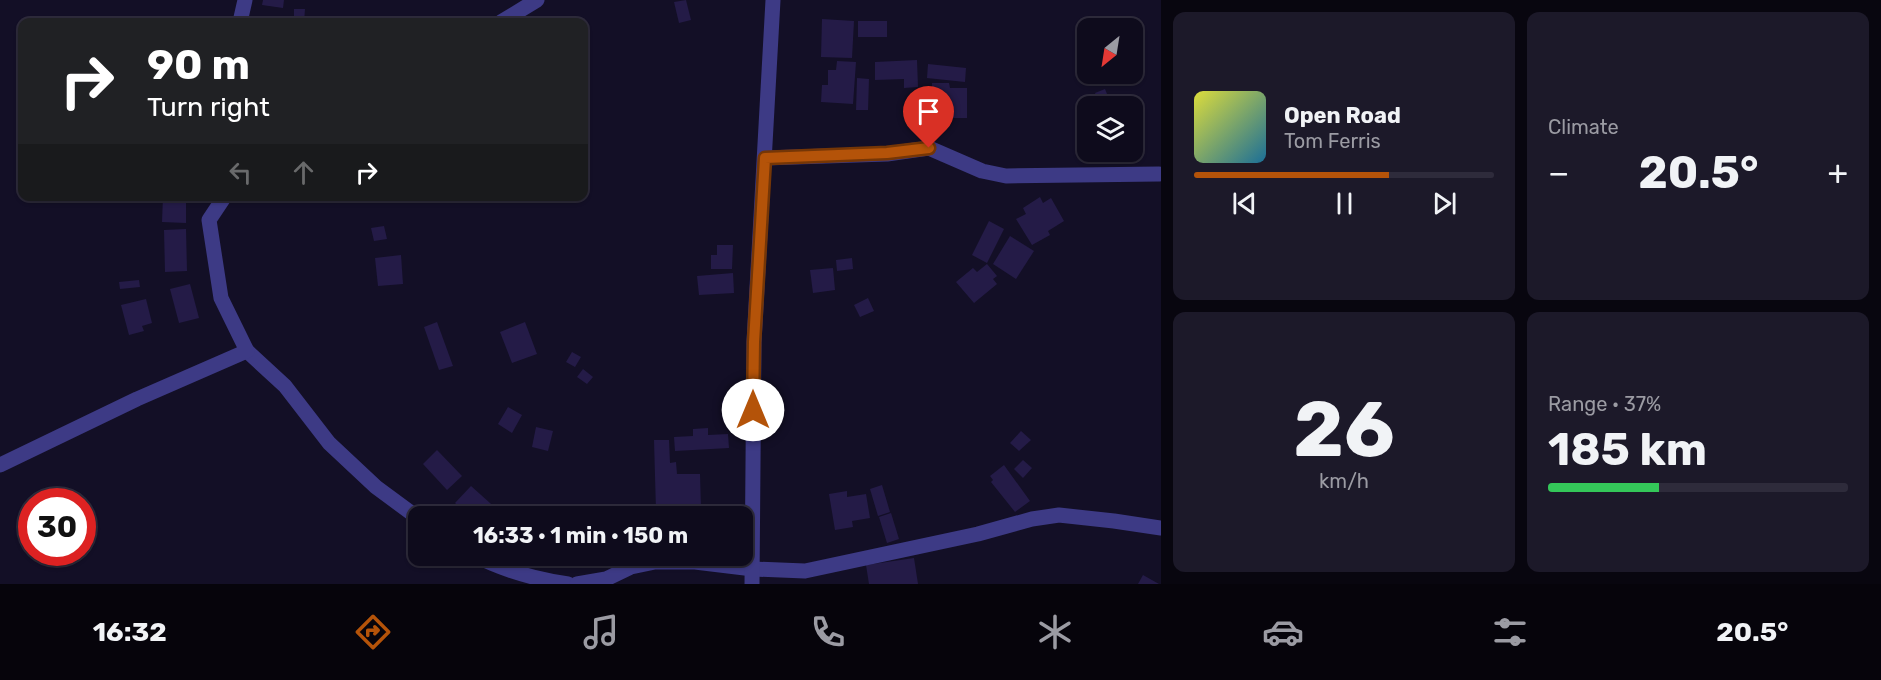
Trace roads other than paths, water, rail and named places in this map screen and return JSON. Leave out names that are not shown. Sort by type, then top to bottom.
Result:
[{"type":"street","points":[[241,18],[245,0]]},
{"type":"street","points":[[508,18],[537,0]]},
{"type":"street","points":[[752,577],[754,342],[773,0]]},
{"type":"street","points":[[765,158],[887,153],[929,148],[982,171],[1006,176],[1159,174]]},
{"type":"street","points":[[211,201],[209,220],[221,298],[247,351],[285,386],[329,443],[376,487],[408,511]]},
{"type":"street","points":[[209,220],[222,201]]},
{"type":"street","points":[[0,465],[138,399],[247,351]]},
{"type":"street","points":[[577,584],[606,579],[631,567],[655,562],[695,562],[752,577],[805,571],[978,534],[1032,519],[1059,515],[1161,528]]},
{"type":"street","points":[[498,566],[530,578],[568,584]]}]
